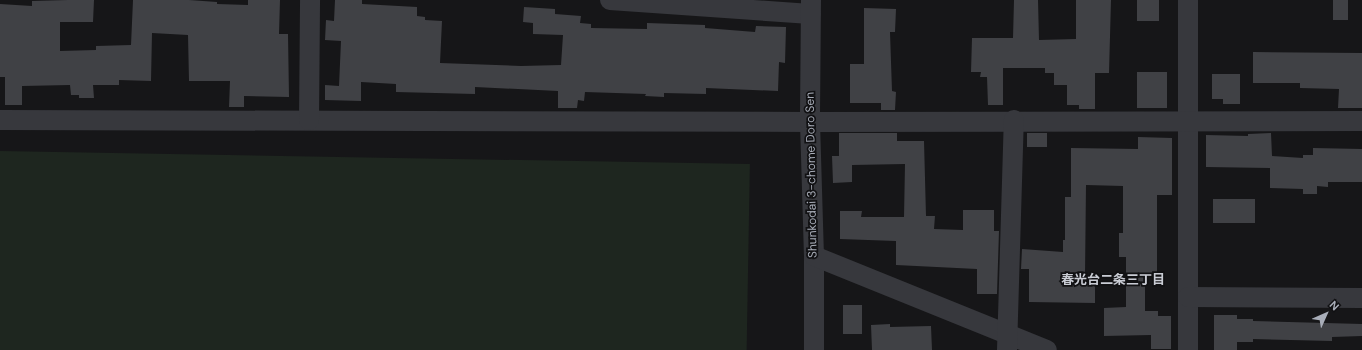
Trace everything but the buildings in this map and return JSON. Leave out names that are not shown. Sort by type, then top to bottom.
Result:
[{"type":"street","points":[[309,120],[310,0]]},
{"type":"street","points":[[610,0],[811,7]]},
{"type":"street","points":[[1188,0],[1188,350]]},
{"type":"street","name":"Shunkodai 3-chome Doro Sen","points":[[811,7],[810,122],[814,256],[814,350]]},
{"type":"street","points":[[0,120],[810,122],[1014,120],[1362,120]]},
{"type":"street","points":[[1007,342],[1014,120]]},
{"type":"street","points":[[814,256],[1007,342],[1047,350]]},
{"type":"street","points":[[1188,297],[1362,298]]},
{"type":"shaded area","points":[[0,151],[750,164],[747,350],[0,350]]},
{"type":"district","name":"春光台二条三丁目","points":[[1113,280]]}]
